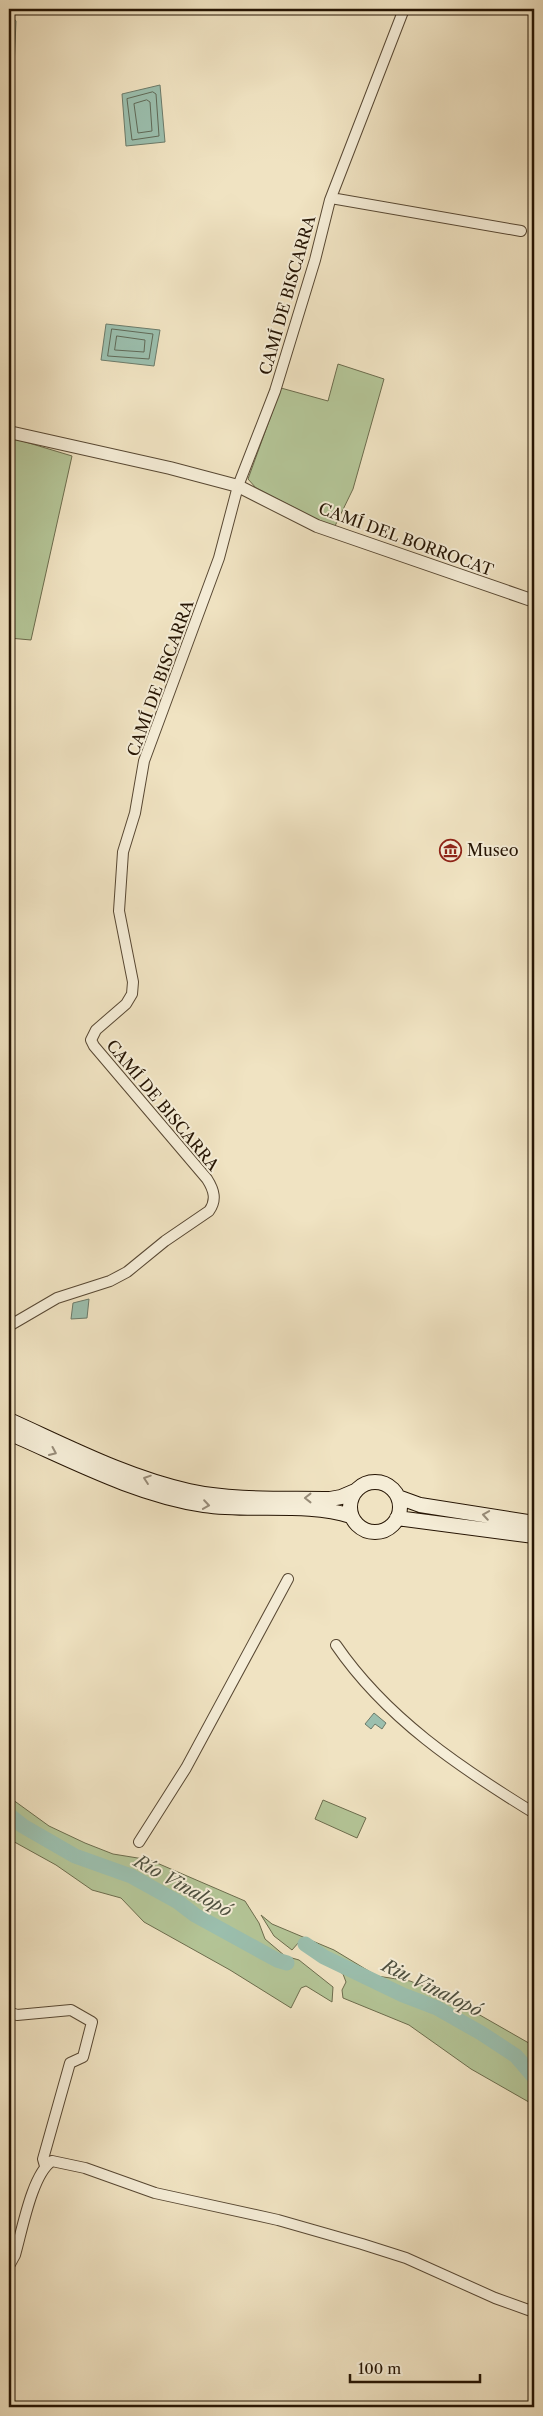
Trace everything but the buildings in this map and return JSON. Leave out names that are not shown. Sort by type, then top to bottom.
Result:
[{"type":"main road","points":[[9,1420],[124,1471],[189,1491],[222,1496],[330,1499],[355,1491],[364,1484],[377,1482],[390,1487],[398,1497],[400,1508],[397,1518],[388,1528],[374,1532],[361,1528],[352,1516],[349,1505],[355,1491]]},
{"type":"main road","points":[[9,1433],[118,1480],[173,1498],[216,1506],[330,1511],[352,1516]]},
{"type":"main road","points":[[398,1497],[420,1505],[534,1523]]},
{"type":"main road","points":[[397,1518],[534,1536]]},
{"type":"street","name":"CAMÍ DE BISCARRA","points":[[9,1326],[57,1298],[110,1281],[127,1272],[165,1241],[209,1211],[213,1204],[214,1192],[207,1179],[94,1046],[91,1040],[96,1030],[126,1004],[132,994],[133,982],[119,911],[123,852],[135,813],[144,761],[219,558],[238,486],[275,391],[315,260],[331,198],[404,9]]},
{"type":"street","points":[[331,198],[521,231]]},
{"type":"street","name":"CAMÍ DEL BORROCAT","points":[[9,432],[170,468],[238,486],[317,526],[534,601]]},
{"type":"street","points":[[139,1842],[186,1768],[288,1578]]},
{"type":"street","points":[[336,1645],[374,1695],[399,1718],[444,1754],[493,1788],[534,1813]]},
{"type":"street","points":[[9,2012],[17,2015],[71,2010],[92,2022],[83,2057],[70,2063],[43,2158],[45,2166]]},
{"type":"street","points":[[9,2266],[15,2255],[38,2181],[45,2166],[52,2161],[65,2163],[155,2193],[278,2220],[406,2258],[495,2298],[534,2312]]},
{"type":"shaded area","points":[[338,364],[384,379],[353,489],[334,528],[256,488],[248,479],[281,388],[328,401]]},
{"type":"shaded area","points":[[9,437],[72,456],[31,640],[9,638]]},
{"type":"shaded area","points":[[9,1797],[49,1826],[85,1843],[113,1854],[150,1860],[245,1901],[259,1923],[265,1939],[285,1956],[299,1960],[333,1987],[332,2002],[306,1986],[301,1988],[291,2008],[230,1970],[144,1922],[121,1898],[92,1890],[56,1865],[9,1839]]},
{"type":"shaded area","points":[[323,1800],[366,1818],[357,1838],[315,1819]]},
{"type":"shaded area","points":[[261,1915],[272,1924],[334,1950],[377,1976],[410,1981],[443,1994],[534,2046],[534,2105],[471,2069],[409,2025],[343,1998],[342,1990],[346,1982],[343,1974],[299,1942],[292,1950],[274,1936]]},
{"type":"water","points":[[9,13],[16,21],[12,114],[9,118]]},
{"type":"water","points":[[160,85],[165,142],[126,146],[122,94]]},
{"type":"water","points":[[106,324],[160,330],[154,366],[101,360]]},
{"type":"water","points":[[89,1299],[87,1318],[71,1319],[73,1303]]},
{"type":"water","points":[[374,1713],[386,1723],[382,1729],[375,1724],[371,1729],[365,1724]]},
{"type":"waterway","name":"Río Vinalopó","points":[[9,1815],[23,1826],[75,1856],[131,1876],[178,1902],[195,1915],[277,1960],[287,1963]]},
{"type":"waterway","name":"Riu Vinalopó","points":[[305,1944],[324,1957],[403,1995],[437,2008],[481,2033],[516,2056],[534,2077]]},
{"type":"place","name":"Museo","points":[[451,850]]}]
